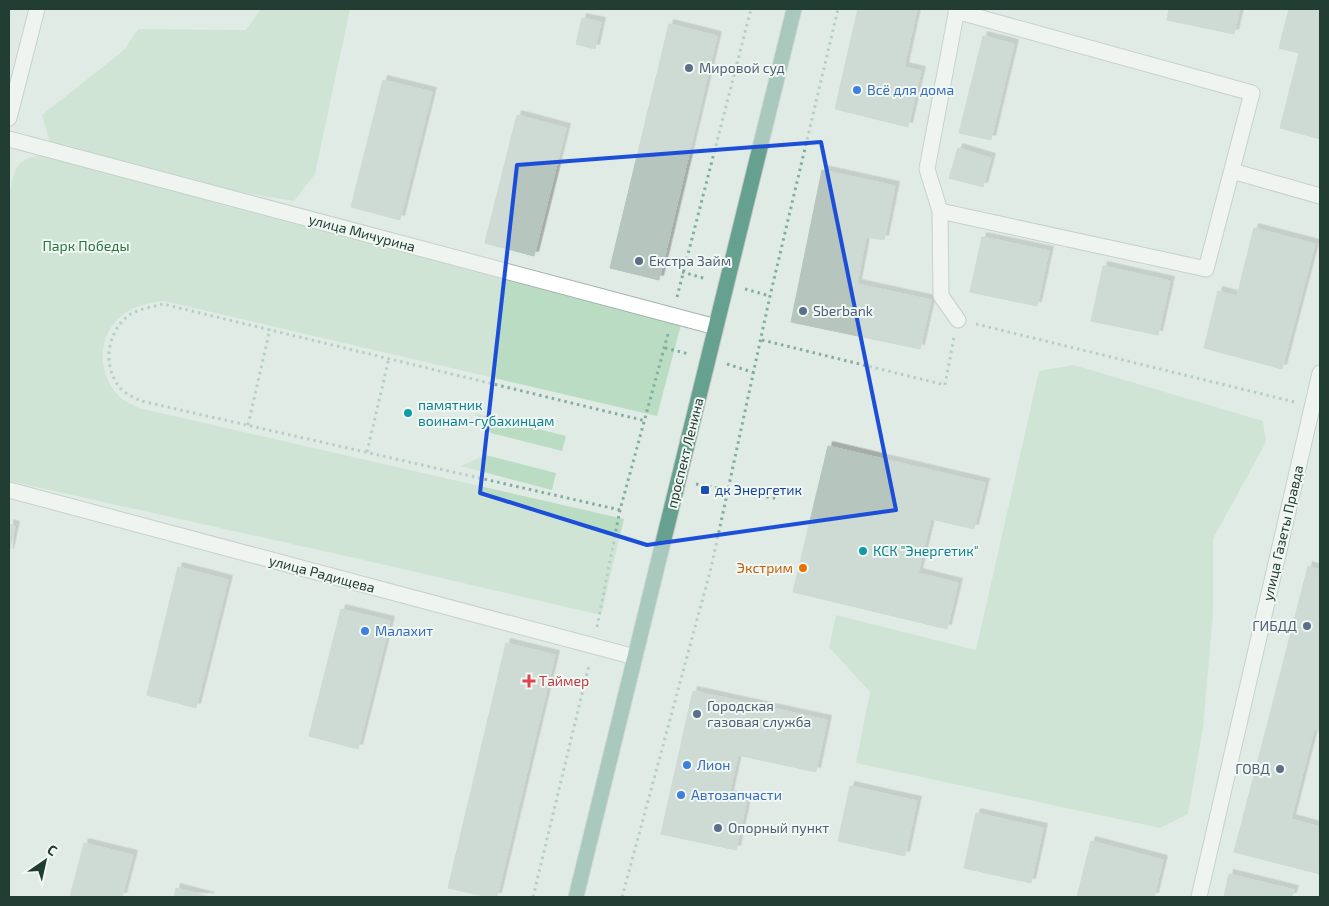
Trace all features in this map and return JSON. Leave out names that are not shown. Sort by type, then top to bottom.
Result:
[{"type":"main road","name":"проспект Ленина","points":[[576,897],[794,9]]},
{"type":"street","points":[[9,118],[37,9]]},
{"type":"street","points":[[940,211],[1206,269],[1252,93],[956,10],[927,169],[940,211],[941,296],[958,320]]},
{"type":"street","name":"улица Мичурина","points":[[9,139],[716,327]]},
{"type":"street","points":[[1232,171],[1320,196]]},
{"type":"street","name":"улица Газеты Правда","points":[[1199,897],[1320,373]]},
{"type":"street","name":"улица Радищева","points":[[9,490],[635,657]]},
{"type":"path","points":[[532,897],[593,647],[620,510],[646,421],[673,316],[682,272],[751,9]]},
{"type":"path","points":[[622,897],[711,568],[727,489],[838,9]]},
{"type":"path","points":[[620,510],[141,402],[122,389],[113,374],[109,346],[113,334],[129,315],[162,304],[646,421]]},
{"type":"path","points":[[762,340],[945,384],[958,320],[1312,406]]},
{"type":"path","points":[[248,425],[270,329]]},
{"type":"path","points":[[367,452],[389,358]]},
{"type":"path","points":[[678,481],[779,499]]},
{"type":"highlighted area","points":[[821,142],[896,510],[647,545],[480,493],[517,165]]},
{"type":"green space","points":[[261,9],[350,9],[315,174],[294,201],[225,190],[51,146],[42,115],[124,50],[138,29],[246,30]]},
{"type":"green space","name":"Парк Победы","points":[[42,155],[683,317],[657,416],[164,301],[140,306],[127,312],[109,330],[105,342],[103,354],[107,378],[113,389],[122,399],[139,408],[624,519],[601,615],[9,481],[9,195],[14,173],[20,163]]},
{"type":"green space","points":[[1074,365],[1263,421],[1266,442],[1213,539],[1213,614],[1203,728],[1188,814],[1160,828],[856,763],[870,692],[829,647],[836,615],[976,650],[1039,371]]},
{"type":"green space","points":[[475,413],[566,436],[562,451],[491,433]]},
{"type":"green space","points":[[485,455],[556,473],[552,490],[461,466]]},
{"type":"building","points":[[858,9],[917,9],[904,67],[921,71],[908,127],[835,109]]},
{"type":"building","points":[[1169,9],[1240,9],[1234,34],[1167,20]]},
{"type":"building","points":[[1289,9],[1320,9],[1320,139],[1280,128],[1299,53],[1279,48]]},
{"type":"building","points":[[582,18],[601,22],[595,49],[576,44]]},
{"type":"building","points":[[669,24],[717,36],[659,280],[610,268]]},
{"type":"building","points":[[983,36],[1014,44],[991,140],[959,133]]},
{"type":"building","points":[[383,80],[432,92],[400,220],[351,207]]},
{"type":"building","points":[[517,115],[566,128],[534,256],[485,243]]},
{"type":"building","points":[[958,148],[991,158],[983,187],[949,178]]},
{"type":"building","points":[[822,170],[895,186],[884,240],[866,237],[857,284],[931,300],[920,349],[791,322]]},
{"type":"building","points":[[1254,228],[1315,244],[1282,369],[1204,348],[1218,291],[1237,296]]},
{"type":"building","points":[[982,237],[1049,251],[1037,306],[970,292]]},
{"type":"building","points":[[1103,266],[1170,281],[1158,335],[1091,321]]},
{"type":"building","name":"КСК \"Энергетик\"","points":[[828,446],[985,483],[974,529],[931,519],[918,573],[958,583],[947,629],[793,592]]},
{"type":"building","points":[[9,524],[15,526],[9,553]]},
{"type":"building","name":"ГИБДД","points":[[1308,566],[1320,570],[1320,731],[1269,718]]},
{"type":"building","points":[[178,567],[228,580],[196,708],[147,695]]},
{"type":"building","points":[[341,609],[390,621],[358,749],[309,736]]},
{"type":"building","points":[[506,643],[555,655],[497,897],[488,897],[448,888]]},
{"type":"building","points":[[693,691],[827,720],[816,772],[738,755],[729,795],[747,799],[736,850],[661,834]]},
{"type":"building","name":"ГОВД","points":[[1269,718],[1314,730],[1291,819],[1320,827],[1320,874],[1234,852]]},
{"type":"building","points":[[850,786],[917,801],[905,856],[838,841]]},
{"type":"building","points":[[976,813],[1043,828],[1031,883],[964,868]]},
{"type":"building","points":[[1091,841],[1163,860],[1154,897],[1077,897]]},
{"type":"building","points":[[84,843],[133,855],[122,897],[70,897]]},
{"type":"building","points":[[1229,874],[1294,890],[1292,897],[1224,897]]},
{"type":"building","points":[[176,888],[210,897],[174,897]]},
{"type":"place","name":"Мировой суд","points":[[689,68]]},
{"type":"place","name":"Всё для дома","points":[[857,90]]},
{"type":"place","name":"Екстра Займ","points":[[639,261]]},
{"type":"place","name":"Sberbank","points":[[803,311]]},
{"type":"place","name":"памятник воинам-губахинцам","points":[[408,413]]},
{"type":"place","name":"дк Энергетик","points":[[705,490]]},
{"type":"place","name":"КСК \"Энергетик\"","points":[[863,551]]},
{"type":"place","name":"Экстрим","points":[[803,568]]},
{"type":"place","name":"ГИБДД","points":[[1307,626]]},
{"type":"place","name":"Малахит","points":[[365,631]]},
{"type":"place","name":"Таймер","points":[[529,681]]},
{"type":"place","name":"Городская газовая служба","points":[[697,714]]},
{"type":"place","name":"Лион","points":[[687,765]]},
{"type":"place","name":"ГОВД","points":[[1280,769]]},
{"type":"place","name":"Автозапчасти","points":[[681,795]]},
{"type":"place","name":"Опорный пункт","points":[[718,828]]}]
